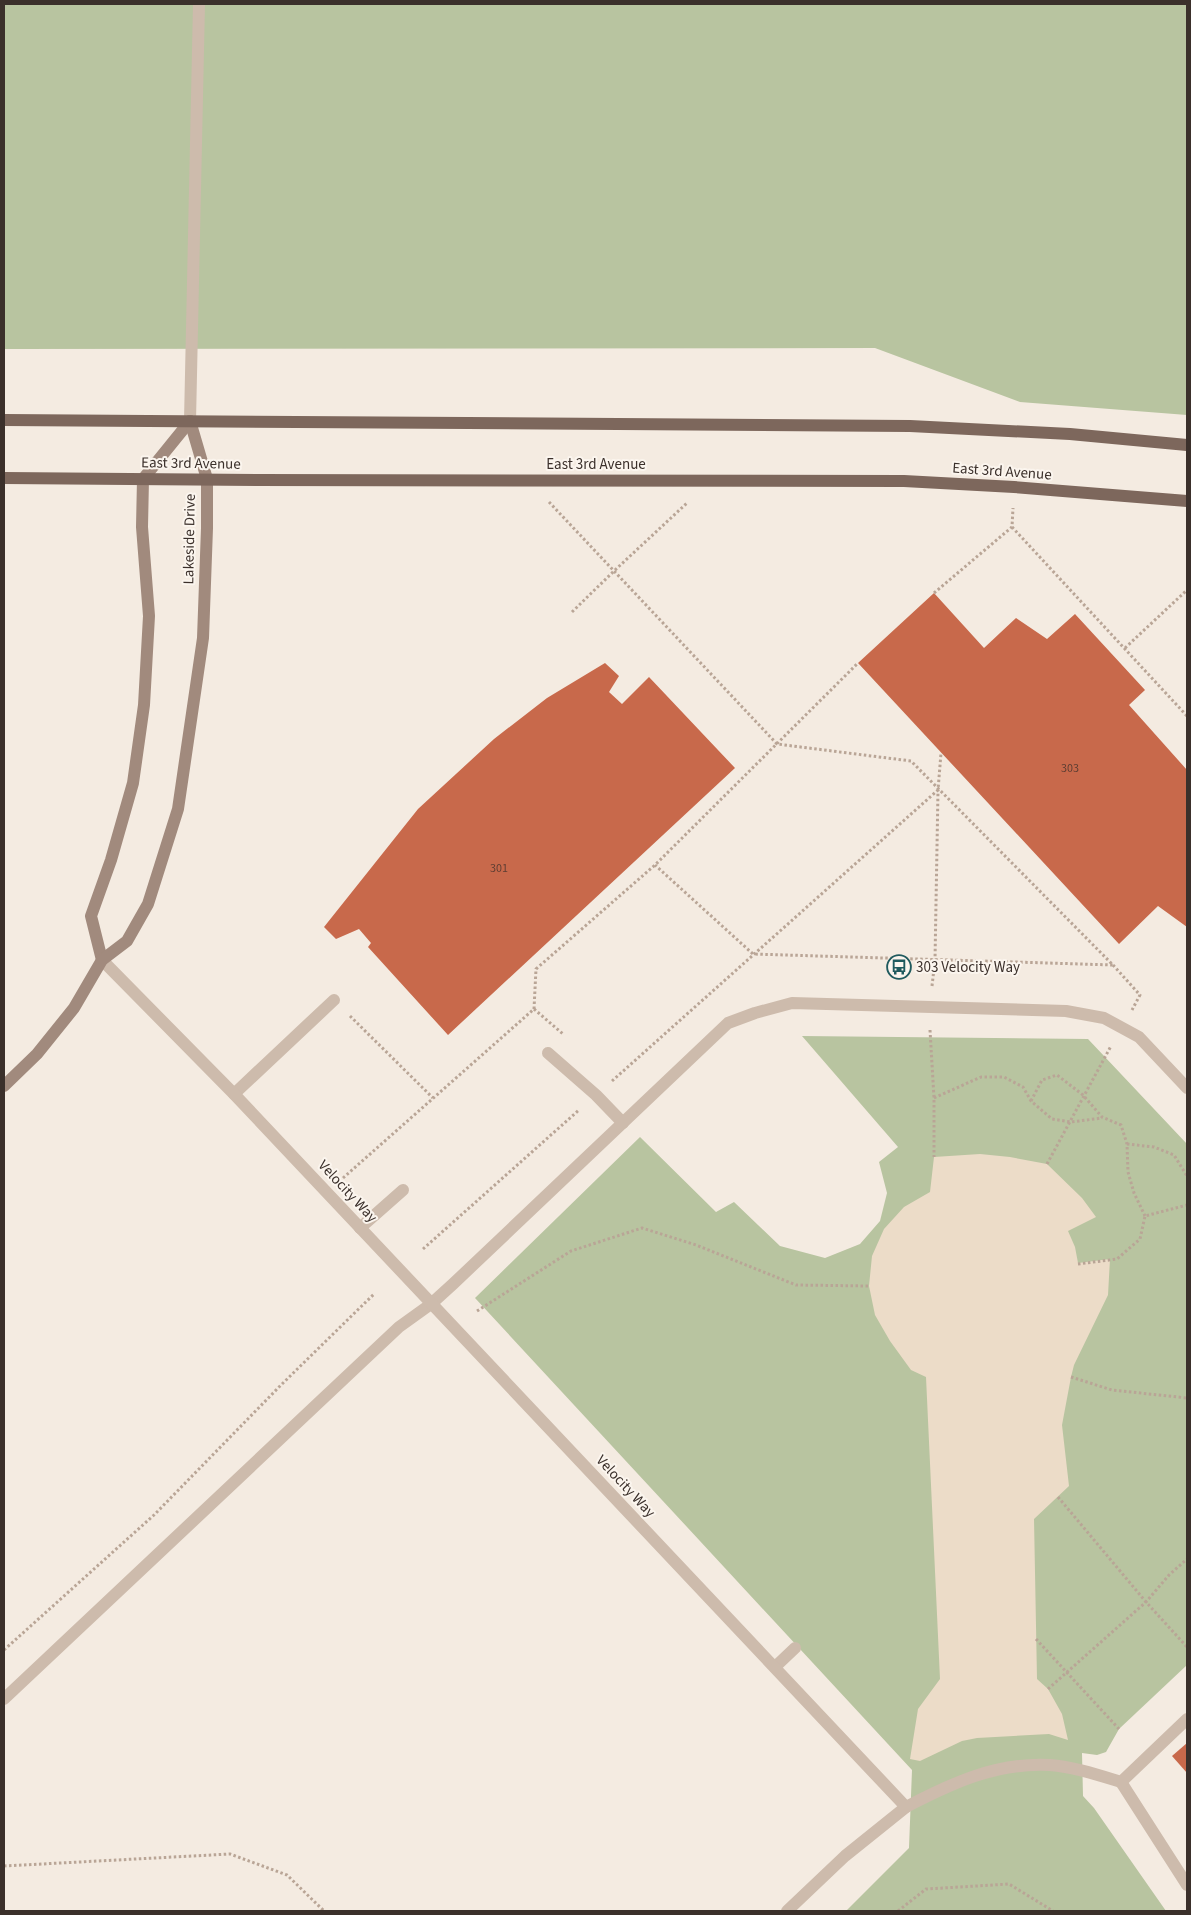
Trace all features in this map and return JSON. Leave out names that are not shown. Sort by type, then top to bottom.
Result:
[{"type":"main road","points":[[4,420],[910,426],[1070,434],[1187,445]]},
{"type":"main road","name":"East 3rd Avenue","points":[[4,478],[904,481],[1014,487],[1187,501]]},
{"type":"street","points":[[102,960],[91,916],[112,860],[133,783],[144,705],[149,616],[142,527],[143,479],[190,421],[200,4]]},
{"type":"street","name":"Lakeside Drive","points":[[4,1086],[38,1054],[74,1008],[102,960],[127,941],[148,904],[178,809],[203,638],[207,528],[207,480],[190,421]]},
{"type":"street","name":"Velocity Way","points":[[102,960],[234,1094],[906,1806]]},
{"type":"street","points":[[234,1094],[334,1000]]},
{"type":"street","points":[[4,1699],[399,1327],[431,1304],[728,1024],[755,1013],[792,1003],[1066,1011],[1104,1018],[1139,1037],[1187,1088]]},
{"type":"street","points":[[548,1053],[596,1095],[623,1123]]},
{"type":"street","points":[[360,1228],[403,1190]]},
{"type":"street","points":[[776,1667],[795,1648]]},
{"type":"street","points":[[1121,1782],[1187,1719]]},
{"type":"street","points":[[787,1911],[845,1856],[906,1806],[946,1786],[984,1772],[1017,1765],[1052,1765],[1083,1771],[1121,1782],[1187,1885]]},
{"type":"path","points":[[529,480],[777,744],[911,761],[1113,965],[1140,995],[1083,1095],[1071,1122],[1048,1164]]},
{"type":"path","points":[[572,612],[712,480]]},
{"type":"path","points":[[1014,487],[1012,528],[1187,716]]},
{"type":"path","points":[[934,593],[1012,528]]},
{"type":"path","points":[[1125,648],[1187,590]]},
{"type":"path","points":[[327,1192],[534,1009],[536,969],[656,865],[858,663]]},
{"type":"path","points":[[935,960],[938,790],[941,753]]},
{"type":"path","points":[[422,1249],[938,790]]},
{"type":"path","points":[[656,865],[754,954],[1113,965]]},
{"type":"path","points":[[334,1000],[433,1098]]},
{"type":"path","points":[[534,1009],[570,1041]]},
{"type":"path","points":[[931,1038],[934,1157]]},
{"type":"path","points":[[1031,1101],[1042,1080],[1057,1074],[1083,1095],[1102,1118]]},
{"type":"path","points":[[934,1098],[981,1077],[1004,1077],[1023,1087],[1031,1101],[1052,1120],[1071,1122],[1102,1118],[1121,1125],[1127,1144],[1128,1172],[1134,1193],[1145,1216],[1140,1238],[1117,1259],[1078,1264]]},
{"type":"path","points":[[1127,1144],[1154,1146],[1174,1155],[1187,1176]]},
{"type":"path","points":[[1145,1216],[1187,1205]]},
{"type":"path","points":[[477,1311],[570,1251],[642,1228],[696,1245],[796,1286],[868,1286]]},
{"type":"path","points":[[4,1650],[154,1515],[281,1385],[374,1294]]},
{"type":"path","points":[[1071,1378],[1112,1390],[1187,1398]]},
{"type":"path","points":[[1058,1497],[1146,1602],[1187,1647]]},
{"type":"path","points":[[1048,1688],[1146,1602],[1169,1575],[1187,1559]]},
{"type":"path","points":[[1036,1640],[1119,1729]]},
{"type":"path","points":[[4,1866],[230,1854],[287,1876],[324,1911]]},
{"type":"path","points":[[898,1911],[926,1889],[1009,1884],[1053,1911]]},
{"type":"green space","points":[[4,4],[1187,4],[1187,415],[1020,402],[875,348],[4,349]]},
{"type":"green space","points":[[802,1036],[1088,1039],[1187,1144],[1187,1665],[1119,1729],[1106,1752],[1097,1755],[1082,1753],[1083,1796],[1094,1808],[1166,1911],[846,1911],[909,1848],[912,1770],[475,1298],[640,1137],[716,1212],[734,1202],[780,1246],[825,1258],[860,1244],[880,1221],[887,1193],[879,1162],[898,1147]]},
{"type":"shaded area","points":[[980,1154],[1047,1164],[1082,1198],[1096,1217],[1068,1231],[1075,1247],[1078,1263],[1110,1259],[1108,1295],[1074,1365],[1062,1425],[1069,1486],[1034,1519],[1037,1679],[1048,1689],[1062,1714],[1068,1740],[1049,1734],[977,1738],[962,1741],[920,1761],[910,1759],[918,1709],[940,1679],[926,1377],[911,1370],[890,1341],[875,1315],[869,1286],[872,1256],[884,1229],[904,1207],[930,1192],[934,1157]]},
{"type":"building","points":[[934,593],[984,648],[1016,618],[1047,639],[1075,614],[1145,690],[1129,705],[1187,770],[1187,927],[1158,906],[1119,944],[858,663]]},
{"type":"building","points":[[605,663],[619,676],[609,692],[622,704],[649,677],[735,768],[448,1035],[368,947],[371,943],[359,929],[336,939],[324,927],[418,809],[494,739],[547,698]]},
{"type":"building","points":[[1187,1743],[1187,1773],[1172,1756]]},
{"type":"place","name":"303 Velocity Way","points":[[899,967]]}]
